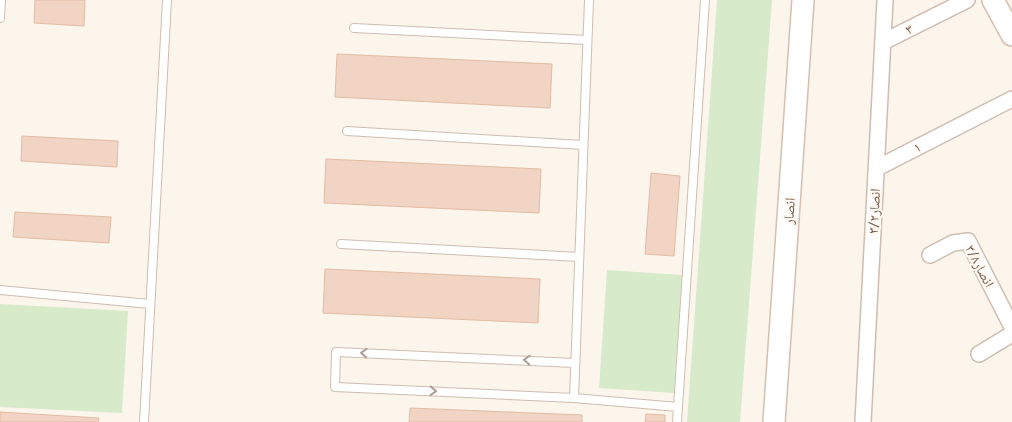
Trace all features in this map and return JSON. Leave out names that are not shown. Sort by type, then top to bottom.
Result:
[{"type":"street","name":"انصار","points":[[774,422],[803,0]]},
{"type":"street","name":"انصار۳/۲","points":[[864,422],[885,0]]},
{"type":"street","name":"۳","points":[[883,42],[967,0]]},
{"type":"street","points":[[993,0],[1012,35]]},
{"type":"street","name":"۱","points":[[877,168],[1012,99]]},
{"type":"street","name":"انصار۳/۸","points":[[930,255],[953,243],[968,241],[1012,327]]},
{"type":"street","points":[[979,354],[1012,334]]},
{"type":"lane","points":[[0,18],[1,0]]},
{"type":"lane","points":[[144,422],[167,0]]},
{"type":"lane","points":[[574,398],[588,0]]},
{"type":"lane","points":[[677,422],[705,0]]},
{"type":"lane","points":[[354,28],[587,40]]},
{"type":"lane","points":[[346,130],[583,145]]},
{"type":"lane","points":[[341,244],[579,257]]},
{"type":"lane","points":[[0,290],[150,304]]},
{"type":"lane","points":[[575,363],[336,352],[335,387],[574,398],[678,407]]},
{"type":"green space","points":[[717,0],[772,0],[740,422],[687,422]]},
{"type":"green space","points":[[607,270],[682,275],[674,393],[599,388]]},
{"type":"green space","points":[[0,304],[128,311],[122,413],[0,407]]},
{"type":"building","points":[[35,0],[85,0],[84,26],[34,23]]},
{"type":"building","points":[[337,54],[552,64],[550,108],[335,97]]},
{"type":"building","points":[[22,136],[118,141],[117,167],[21,161]]},
{"type":"building","points":[[326,159],[541,169],[539,213],[324,203]]},
{"type":"building","points":[[651,173],[680,176],[674,256],[645,254]]},
{"type":"building","points":[[15,212],[111,217],[109,243],[13,237]]},
{"type":"building","points":[[325,269],[540,279],[538,323],[323,313]]},
{"type":"building","points":[[410,408],[582,415],[582,422],[409,422]]},
{"type":"building","points":[[0,412],[99,418],[98,422],[0,422]]},
{"type":"building","points":[[646,414],[665,415],[665,422],[645,422]]}]
